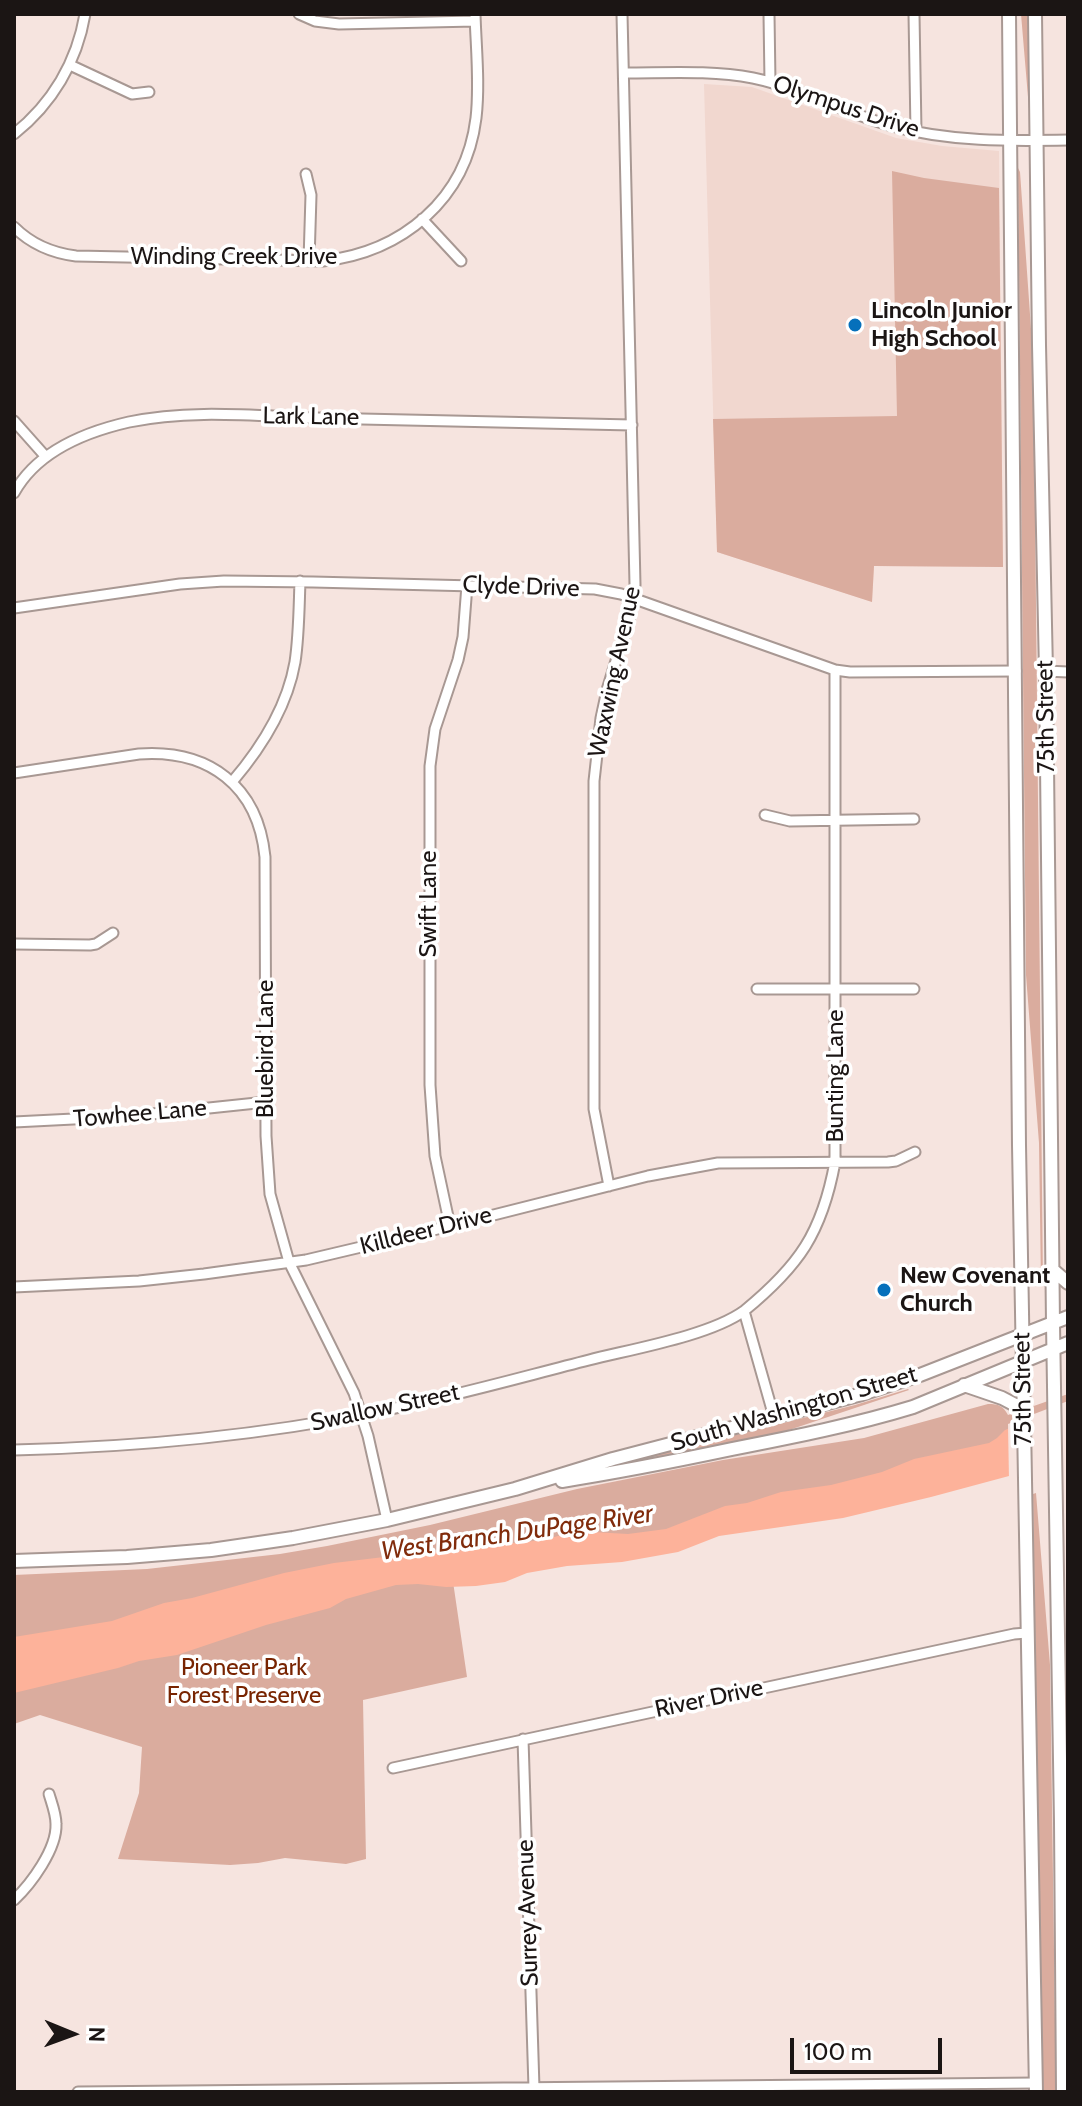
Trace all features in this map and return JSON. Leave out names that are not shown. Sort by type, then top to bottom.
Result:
[{"type":"main road","name":"75th Street","points":[[1009,14],[1022,1362],[1036,2088]]},
{"type":"main road","name":"75th Street","points":[[1035,14],[1064,2086]]},
{"type":"main road","points":[[1053,1270],[1068,1283]]},
{"type":"main road","name":"South Washington Street","points":[[14,1561],[211,1550],[387,1520],[515,1489],[613,1459],[862,1394],[920,1375],[1068,1317]]},
{"type":"main road","name":"South Washington Street","points":[[515,1489],[616,1473],[854,1423],[913,1407],[1068,1343]]},
{"type":"main road","points":[[964,1385],[1023,1409]]},
{"type":"street","points":[[14,134],[41,109],[60,82],[70,65],[85,14]]},
{"type":"street","points":[[299,14],[315,21],[339,24],[475,17]]},
{"type":"street","name":"Waxwing Avenue","points":[[609,1186],[594,1109],[594,781],[601,718],[633,599],[635,568],[622,14]]},
{"type":"street","points":[[769,14],[770,82]]},
{"type":"street","points":[[914,14],[916,131]]},
{"type":"street","name":"Winding Creek Drive","points":[[14,227],[45,248],[76,256],[309,261],[338,259],[370,251],[400,237],[422,219],[439,202],[457,176],[473,135],[477,107],[475,17]]},
{"type":"street","points":[[70,65],[132,94],[149,92]]},
{"type":"street","name":"Olympus Drive","points":[[625,73],[737,75],[770,82],[866,119],[954,138],[1068,140]]},
{"type":"street","points":[[306,174],[311,195],[309,261]]},
{"type":"street","points":[[422,219],[461,261]]},
{"type":"street","name":"Lark Lane","points":[[14,493],[33,467],[64,445],[104,429],[174,415],[632,425]]},
{"type":"street","points":[[14,421],[46,457]]},
{"type":"street","name":"Clyde Drive","points":[[14,608],[180,584],[224,581],[595,589],[633,599],[835,670],[1016,671]]},
{"type":"street","points":[[14,773],[159,753],[198,761],[232,782],[266,737],[285,698],[295,660],[300,581]]},
{"type":"street","name":"Swift Lane","points":[[450,1226],[435,1156],[431,1113],[429,777],[435,729],[463,637],[467,585]]},
{"type":"street","name":"Bunting Lane","points":[[744,1311],[788,1271],[810,1242],[825,1205],[835,1162],[835,670]]},
{"type":"street","points":[[1046,671],[1068,672]]},
{"type":"street","name":"Bluebird Lane","points":[[232,782],[246,797],[256,816],[265,857],[266,1102],[270,1194],[289,1262],[354,1393],[368,1436],[387,1520]]},
{"type":"street","points":[[765,815],[790,821],[914,819]]},
{"type":"street","points":[[14,944],[90,945],[113,933]]},
{"type":"street","name":"Bunting Lane","points":[[757,989],[914,989]]},
{"type":"street","name":"Towhee Lane","points":[[14,1122],[133,1116],[266,1102]]},
{"type":"street","name":"Bunting Lane","points":[[835,1162],[896,1161],[915,1152]]},
{"type":"street","name":"Killdeer Drive","points":[[14,1287],[139,1281],[289,1262],[362,1248],[674,1170],[718,1163],[835,1162]]},
{"type":"street","points":[[744,1311],[774,1417]]},
{"type":"street","name":"Swallow Street","points":[[14,1450],[146,1445],[276,1430],[361,1415],[681,1336],[744,1311]]},
{"type":"street","name":"River Drive","points":[[393,1768],[1027,1633]]},
{"type":"street","name":"Surrey Avenue","points":[[523,1739],[534,2088]]},
{"type":"street","points":[[14,1900],[41,1866],[56,1834],[56,1817],[49,1794]]},
{"type":"street","points":[[78,2092],[1036,2088]]},
{"type":"shaded area","name":"Lincoln Junior High School","points":[[704,84],[752,87],[896,138],[999,151],[1003,567],[874,566],[872,602],[717,552]]},
{"type":"shaded area","points":[[1068,1405],[1068,1448],[1009,1476],[843,1518],[719,1536],[678,1552],[622,1562],[567,1566],[476,1586],[396,1585],[177,1655],[139,1661],[14,1693],[14,1637],[112,1621],[164,1603],[334,1563],[544,1540],[575,1531],[628,1534],[666,1529],[725,1506],[747,1503],[781,1492],[831,1485],[882,1472],[914,1459],[989,1443],[1005,1430]]},
{"type":"green space","points":[[1021,14],[1029,14],[1029,109]]},
{"type":"green space","points":[[1018,168],[1032,343],[1034,411],[1043,1285],[1039,1143],[1026,975]]},
{"type":"green space","points":[[892,171],[999,188],[1003,567],[874,566],[872,602],[717,552],[713,419],[897,416]]},
{"type":"green space","points":[[908,1389],[774,1435],[656,1459],[655,1455]]},
{"type":"green space","name":"Pioneer Park Forest Preserve","points":[[1068,1394],[1068,1427],[673,1540],[451,1568],[467,1677],[363,1700],[366,1859],[346,1864],[285,1858],[230,1865],[118,1859],[139,1793],[142,1747],[40,1715],[14,1724],[14,1575],[147,1569],[327,1546],[430,1525],[577,1489],[723,1460],[864,1438],[988,1404],[1000,1406],[1008,1415]]},
{"type":"green space","points":[[1036,1493],[1050,1665],[1056,2092],[1042,2092],[1033,1494]]},
{"type":"pier","points":[[1068,1401],[1068,1453],[1009,1480],[1008,1424]]},
{"type":"place","name":"Lincoln Junior High School","points":[[855,325]]},
{"type":"place","name":"New Covenant Church","points":[[884,1290]]},
{"type":"water label","name":"West Branch DuPage River","points":[[517,1533]]}]
